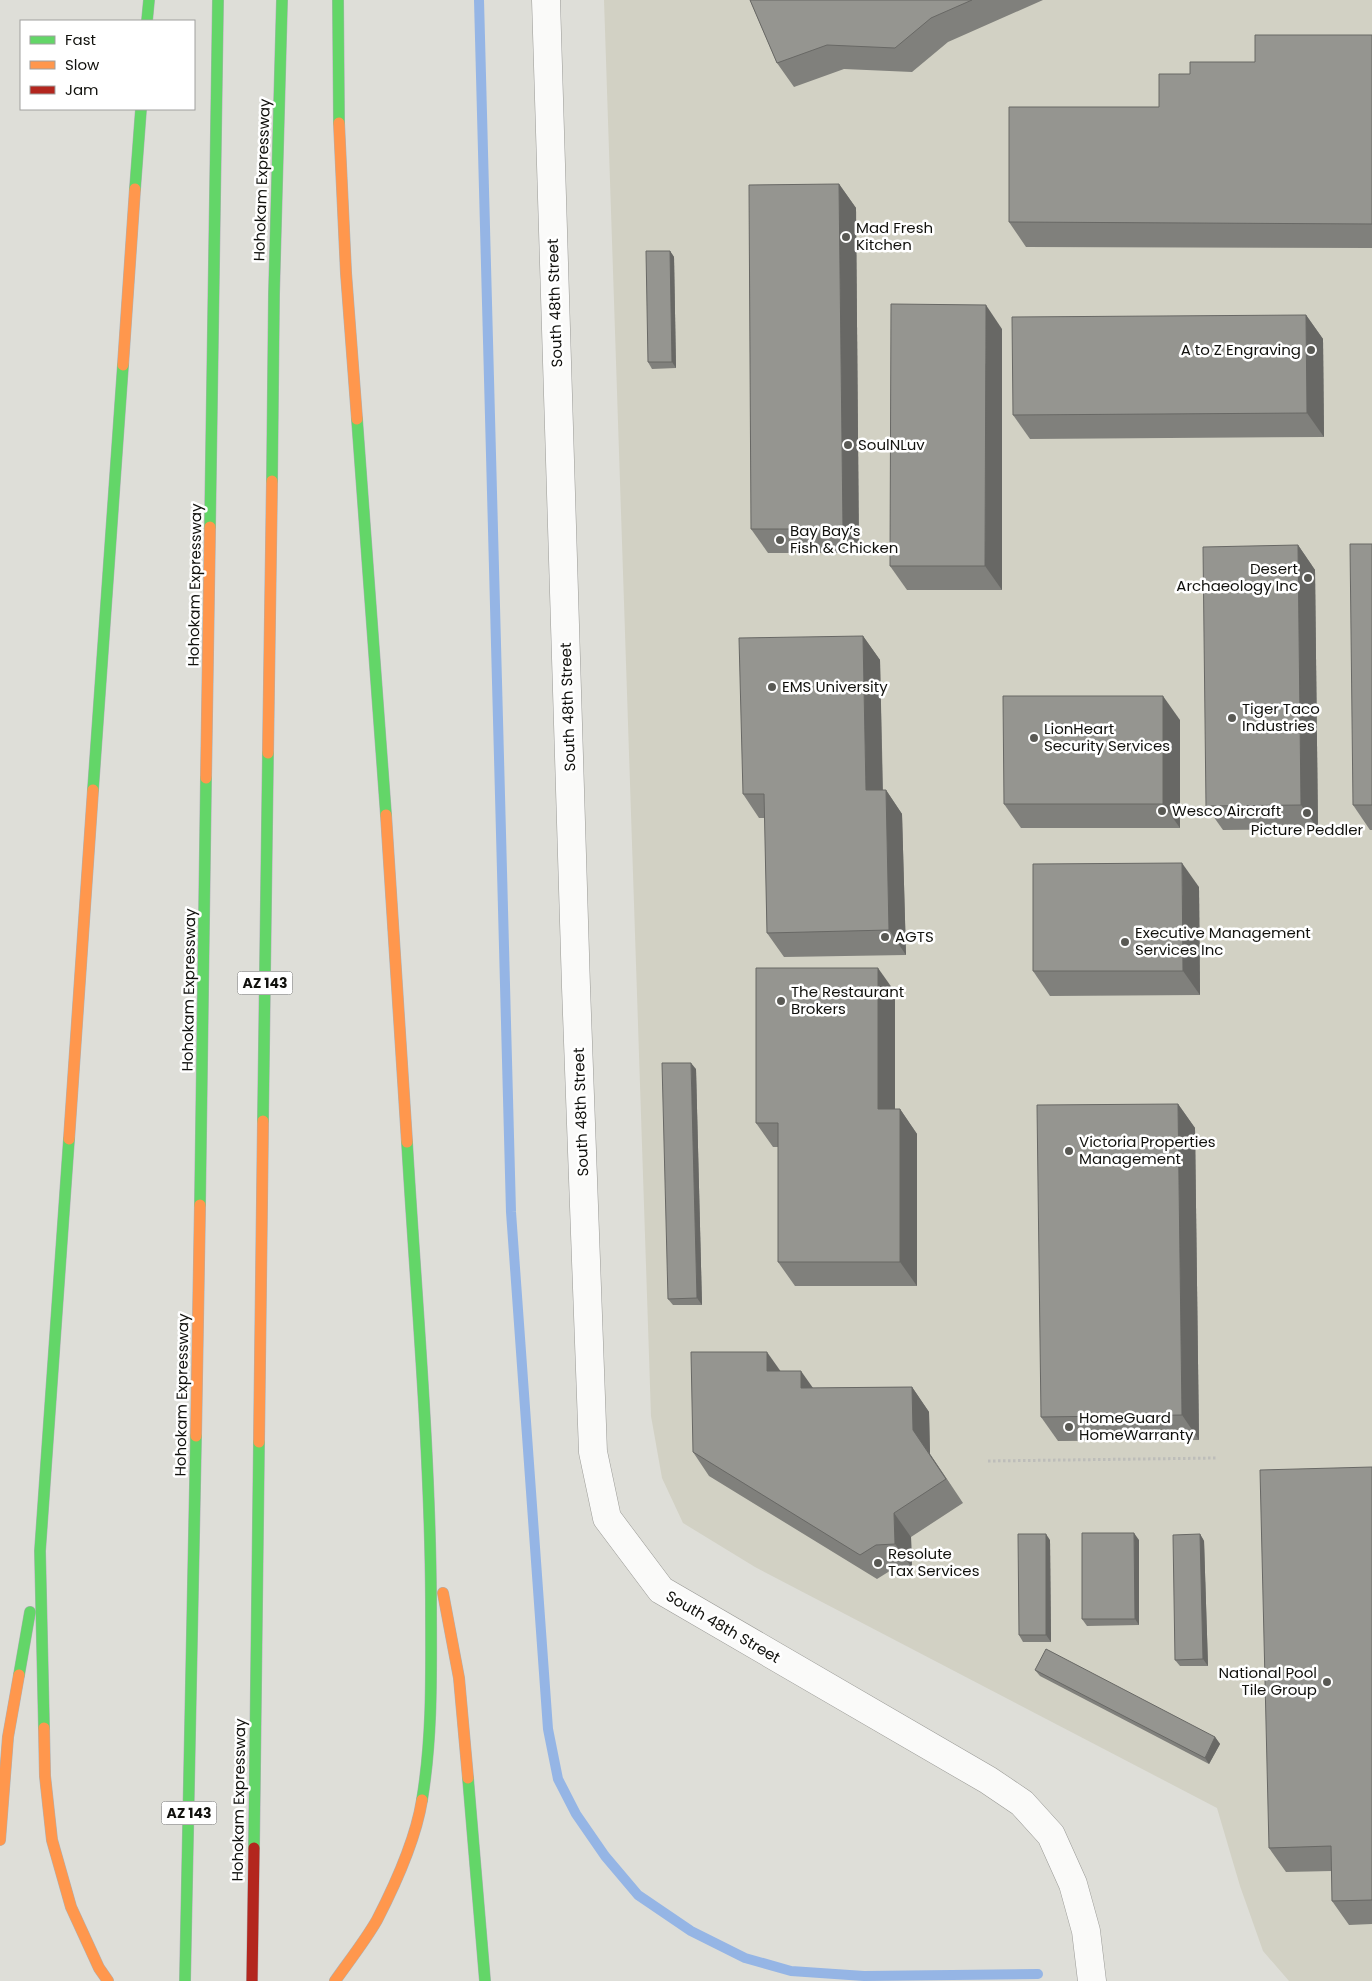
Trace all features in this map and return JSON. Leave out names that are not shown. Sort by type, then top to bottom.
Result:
[{"type":"highway","points":[[147,20],[149,0]]},
{"type":"highway","name":"Hohokam Expressway","points":[[185,1981],[193,1631],[218,0]]},
{"type":"highway","name":"Hohokam Expressway","points":[[252,1981],[274,294],[282,0]]},
{"type":"highway","points":[[336,1981],[376,1921],[399,1873],[420,1814],[428,1755],[432,1678],[430,1520],[382,748],[346,272],[340,146],[338,0]]},
{"type":"highway","points":[[108,1981],[99,1968],[71,1907],[52,1840],[46,1776],[40,1551],[141,110]]},
{"type":"highway","points":[[430,1520],[459,1678],[485,1981]]},
{"type":"highway","points":[[0,1840],[8,1737],[40,1551]]},
{"type":"street","name":"South 48th Street","points":[[546,0],[576,978],[593,1443],[607,1518],[661,1590],[988,1780],[1022,1803],[1051,1835],[1073,1884],[1086,1931],[1092,1981]]},
{"type":"path","points":[[988,1461],[1217,1458]]},
{"type":"shaded area","points":[[604,0],[1372,0],[1372,1981],[1289,1981],[1263,1951],[1240,1886],[1217,1808],[755,1567],[683,1523],[662,1478],[651,1416]]},
{"type":"building","points":[[750,0],[972,0],[931,18],[895,48],[827,45],[777,63]]},
{"type":"building","points":[[1255,35],[1372,35],[1372,224],[1009,222],[1009,107],[1159,107],[1159,74],[1190,74],[1190,62],[1255,62]]},
{"type":"building","points":[[839,184],[843,529],[751,529],[749,185]]},
{"type":"building","points":[[646,251],[670,251],[672,362],[648,362]]},
{"type":"building","points":[[891,304],[986,305],[985,566],[890,566]]},
{"type":"building","points":[[1306,315],[1307,413],[1013,415],[1012,317]]},
{"type":"building","points":[[1350,544],[1372,544],[1372,805],[1353,805]]},
{"type":"building","points":[[1298,545],[1301,805],[1206,806],[1203,547]]},
{"type":"building","points":[[863,636],[866,790],[886,790],[889,930],[767,933],[764,794],[743,794],[739,638]]},
{"type":"building","points":[[1003,696],[1163,696],[1163,804],[1004,804]]},
{"type":"building","name":"Executive Management Services Inc","points":[[1182,863],[1183,971],[1033,971],[1033,864]]},
{"type":"building","points":[[756,968],[878,968],[878,1109],[900,1109],[900,1262],[778,1262],[778,1123],[756,1123]]},
{"type":"building","points":[[662,1063],[691,1063],[697,1298],[668,1299]]},
{"type":"building","points":[[1178,1104],[1182,1415],[1041,1417],[1037,1105]]},
{"type":"building","points":[[691,1352],[767,1352],[767,1371],[801,1371],[801,1388],[912,1387],[913,1430],[946,1479],[894,1513],[895,1544],[876,1545],[860,1555],[693,1452]]},
{"type":"building","name":"National Pool Tile Group","points":[[1372,1467],[1372,1900],[1332,1901],[1331,1846],[1269,1848],[1260,1470]]},
{"type":"building","points":[[1082,1533],[1134,1533],[1135,1619],[1082,1619]]},
{"type":"building","points":[[1018,1534],[1046,1534],[1046,1635],[1019,1635]]},
{"type":"building","points":[[1200,1534],[1203,1659],[1175,1660],[1173,1535]]},
{"type":"building","points":[[1046,1649],[1215,1737],[1205,1758],[1035,1670]]},
{"type":"waterway","points":[[479,0],[511,1212],[548,1729],[558,1779],[576,1814],[605,1856],[638,1895],[691,1931],[745,1958],[791,1971],[864,1976],[1038,1974]]},
{"type":"traffic: fast","points":[[147,20],[149,0]]},
{"type":"traffic: fast","points":[[210,527],[218,0]]},
{"type":"traffic: fast","points":[[272,481],[274,294],[282,0]]},
{"type":"traffic: fast","points":[[338,0],[339,123]]},
{"type":"traffic: fast","points":[[135,189],[141,110]]},
{"type":"traffic: fast","points":[[93,790],[123,365]]},
{"type":"traffic: fast","points":[[357,419],[386,815]]},
{"type":"traffic: fast","points":[[263,1121],[268,753]]},
{"type":"traffic: fast","points":[[200,1205],[206,778]]},
{"type":"traffic: fast","points":[[44,1728],[40,1551],[69,1139]]},
{"type":"traffic: fast","points":[[407,1142],[425,1428],[430,1543],[431,1700],[426,1775],[422,1800]]},
{"type":"traffic: fast","points":[[185,1981],[196,1436]]},
{"type":"traffic: fast","points":[[254,1848],[259,1442]]},
{"type":"traffic: fast","points":[[19,1675],[30,1612]]},
{"type":"traffic: fast","points":[[468,1778],[485,1981]]},
{"type":"traffic: slow","points":[[339,123],[346,273],[357,419]]},
{"type":"traffic: slow","points":[[123,365],[135,189]]},
{"type":"traffic: slow","points":[[268,753],[272,481]]},
{"type":"traffic: slow","points":[[206,778],[210,527]]},
{"type":"traffic: slow","points":[[69,1139],[93,790]]},
{"type":"traffic: slow","points":[[386,815],[407,1142]]},
{"type":"traffic: slow","points":[[259,1442],[263,1121]]},
{"type":"traffic: slow","points":[[196,1436],[200,1205]]},
{"type":"traffic: slow","points":[[443,1593],[459,1678],[468,1778]]},
{"type":"traffic: slow","points":[[0,1840],[8,1737],[19,1675]]},
{"type":"traffic: slow","points":[[44,1728],[45,1776],[52,1840],[71,1907],[99,1968],[108,1981]]},
{"type":"traffic: slow","points":[[335,1981],[377,1920],[398,1877],[415,1830],[422,1800]]},
{"type":"traffic: jam","points":[[252,1981],[254,1848]]},
{"type":"place","name":"Mad Fresh Kitchen","points":[[846,237]]},
{"type":"place","name":"A to Z Engraving","points":[[1311,350]]},
{"type":"place","name":"SoulNLuv","points":[[848,445]]},
{"type":"place","name":"Bay Bay’s Fish & Chicken","points":[[780,540]]},
{"type":"place","name":"Desert Archaeology Inc","points":[[1308,578]]},
{"type":"place","name":"EMS University","points":[[772,687]]},
{"type":"place","name":"Tiger Taco Industries","points":[[1232,718]]},
{"type":"place","name":"LionHeart Security Services","points":[[1034,738]]},
{"type":"place","name":"Wesco Aircraft","points":[[1162,811]]},
{"type":"place","name":"Picture Peddler","points":[[1307,813]]},
{"type":"place","name":"AGTS","points":[[885,937]]},
{"type":"place","name":"Executive Management Services Inc","points":[[1125,942]]},
{"type":"place","name":"The Restaurant Brokers","points":[[781,1001]]},
{"type":"place","name":"Victoria Properties Management","points":[[1069,1151]]},
{"type":"place","name":"HomeGuard HomeWarranty","points":[[1069,1427]]},
{"type":"place","name":"Resolute Tax Services","points":[[878,1563]]},
{"type":"place","name":"National Pool Tile Group","points":[[1327,1682]]}]
